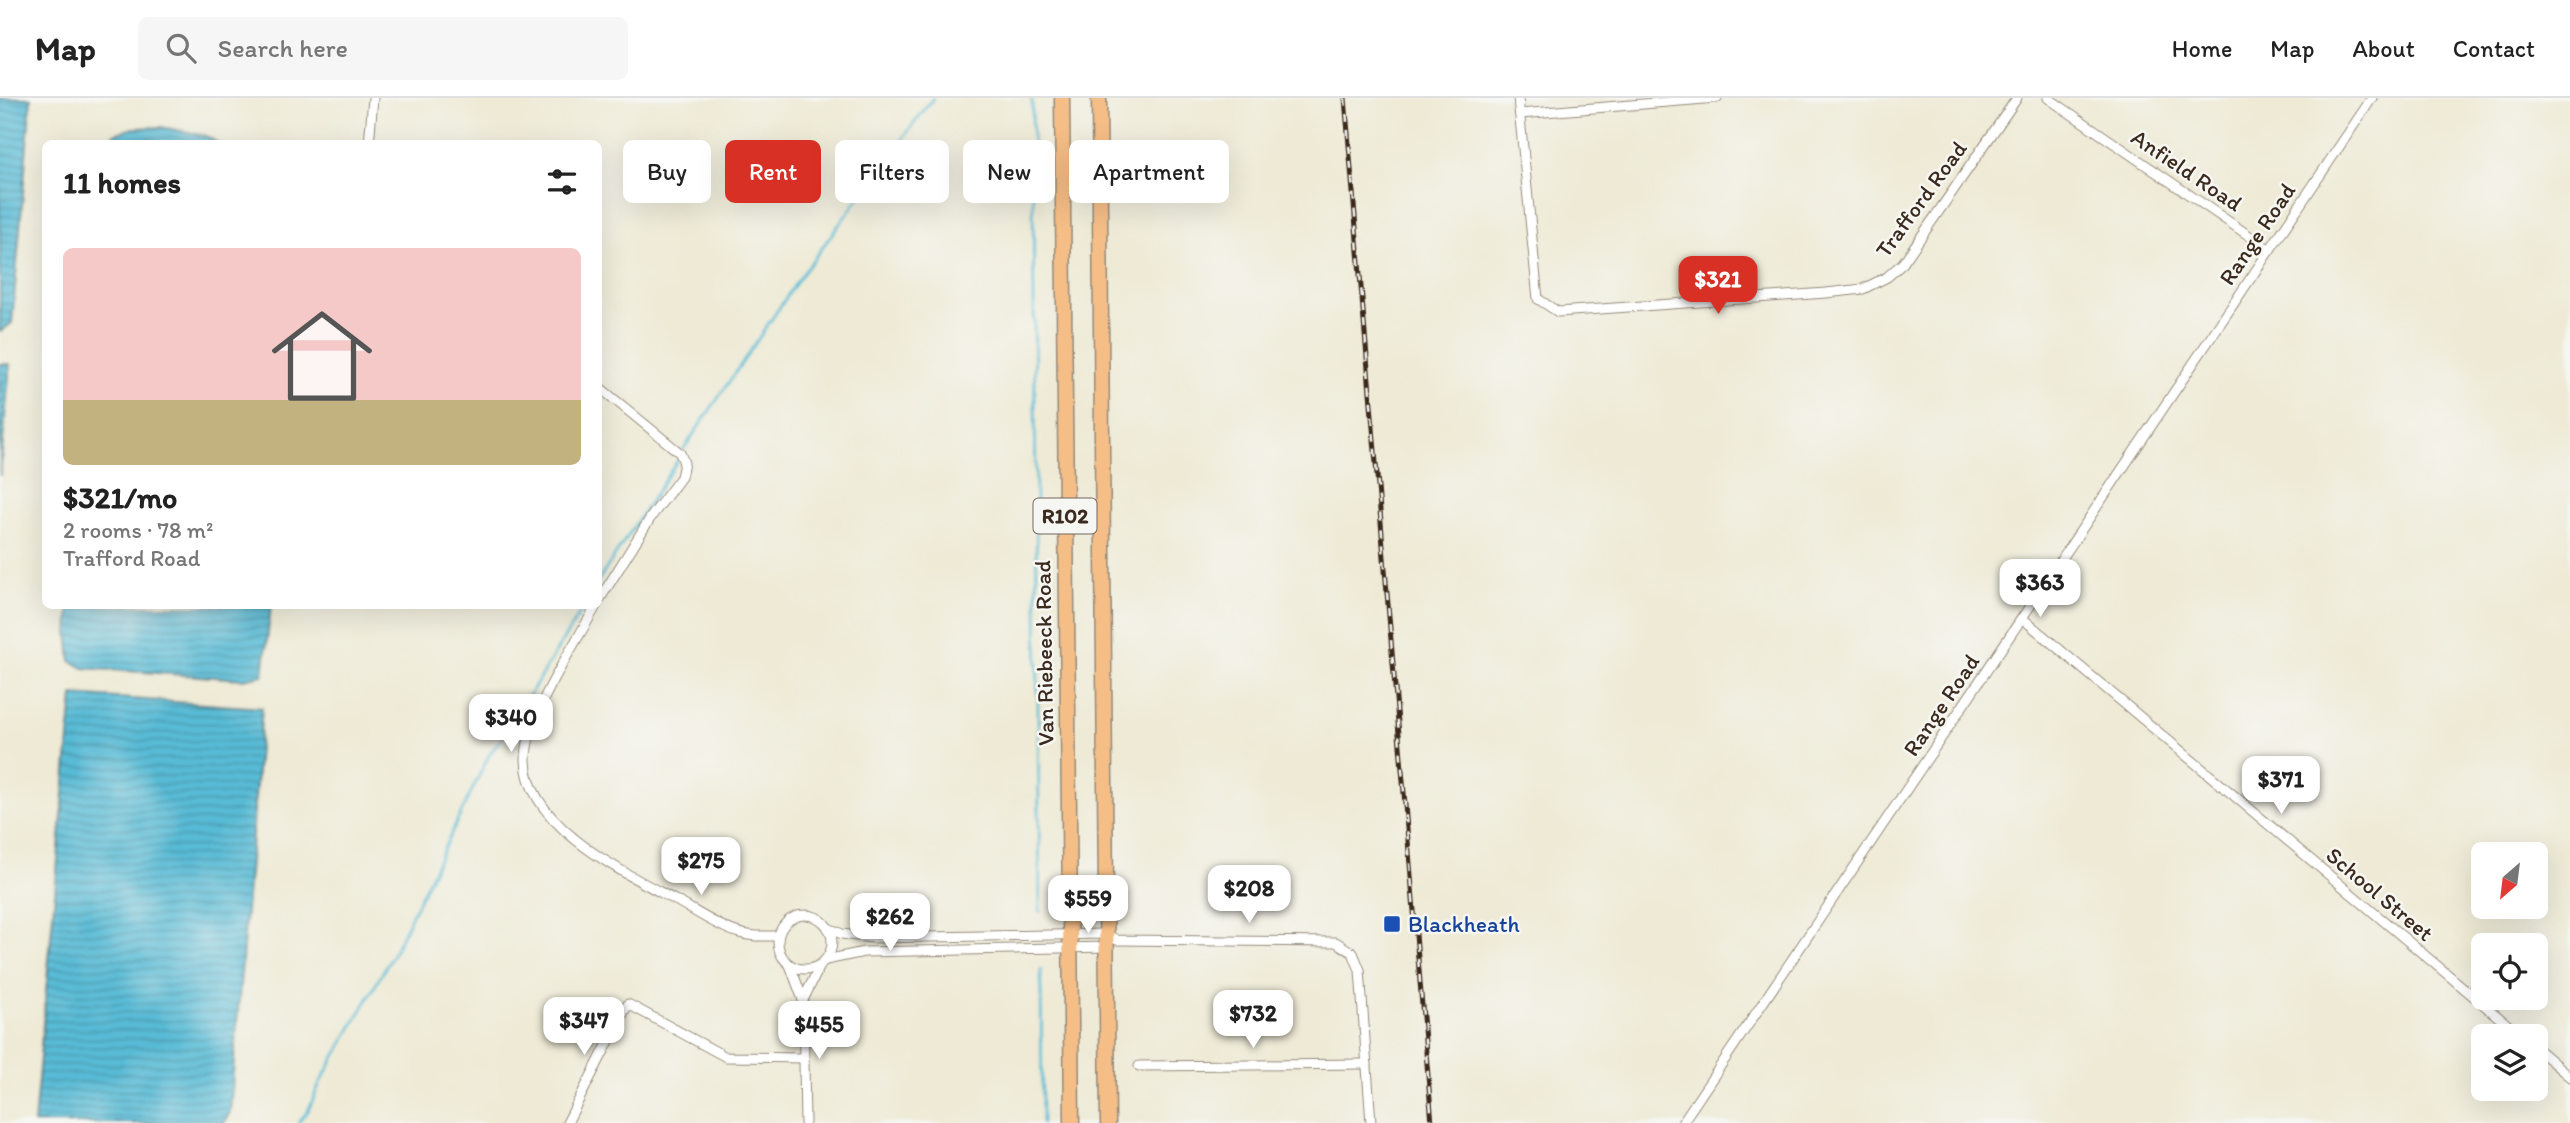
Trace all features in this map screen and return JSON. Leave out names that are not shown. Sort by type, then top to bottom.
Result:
[{"type":"main road","name":"Van Riebeeck Road","points":[[1062,98],[1072,1123]]},
{"type":"main road","name":"R102","points":[[1099,98],[1110,941],[1108,1123]]},
{"type":"street","points":[[369,140],[373,98]]},
{"type":"street","name":"Trafford Road","points":[[1518,98],[1538,299],[1558,312],[1863,289],[1903,263],[2017,98]]},
{"type":"street","points":[[1520,114],[1717,98]]},
{"type":"street","name":"Anfield Road","points":[[2048,98],[2270,250]]},
{"type":"street","name":"Range Road","points":[[1682,1123],[2372,98]]},
{"type":"street","points":[[602,389],[680,453],[684,463],[681,477],[651,517],[602,596]]},
{"type":"street","points":[[594,609],[532,726],[526,763],[536,791],[553,818],[589,852],[734,932],[778,936]]},
{"type":"street","name":"School Street","points":[[2022,618],[2507,1024]]},
{"type":"street","points":[[805,1123],[803,1000],[790,965],[779,953],[778,936],[785,923],[803,915],[815,917],[828,928],[842,934],[872,938],[1070,934],[1110,941],[1322,940],[1343,945],[1359,964],[1371,1123]]},
{"type":"street","points":[[803,1000],[832,945],[828,928]]},
{"type":"street","points":[[790,965],[805,970],[864,952],[1071,950],[1110,941]]},
{"type":"street","points":[[567,1123],[628,1004],[726,1057],[804,1058]]},
{"type":"street","points":[[2548,1058],[2570,1077]]},
{"type":"street","points":[[1139,1066],[1367,1064]]},
{"type":"water","points":[[0,98],[31,98],[12,323],[0,332]]},
{"type":"water","points":[[161,127],[206,136],[213,140],[111,140],[114,134],[133,128]]},
{"type":"water","points":[[0,364],[10,364],[0,476]]},
{"type":"water","points":[[70,609],[271,609],[263,675],[243,679],[83,668],[71,661],[68,632]]},
{"type":"water","points":[[73,695],[262,708],[230,1112],[224,1123],[34,1123]]},
{"type":"waterway","points":[[683,450],[798,280],[933,98]]},
{"type":"waterway","points":[[1032,98],[1040,912]]},
{"type":"waterway","points":[[602,575],[679,458]]},
{"type":"waterway","points":[[298,1123],[308,1111],[320,1083],[392,956],[489,755],[509,728],[582,609]]},
{"type":"waterway","points":[[1041,969],[1042,1123]]},
{"type":"railway","points":[[1345,98],[1432,1123]]},
{"type":"place","name":"Blackheath","points":[[1392,924]]}]
